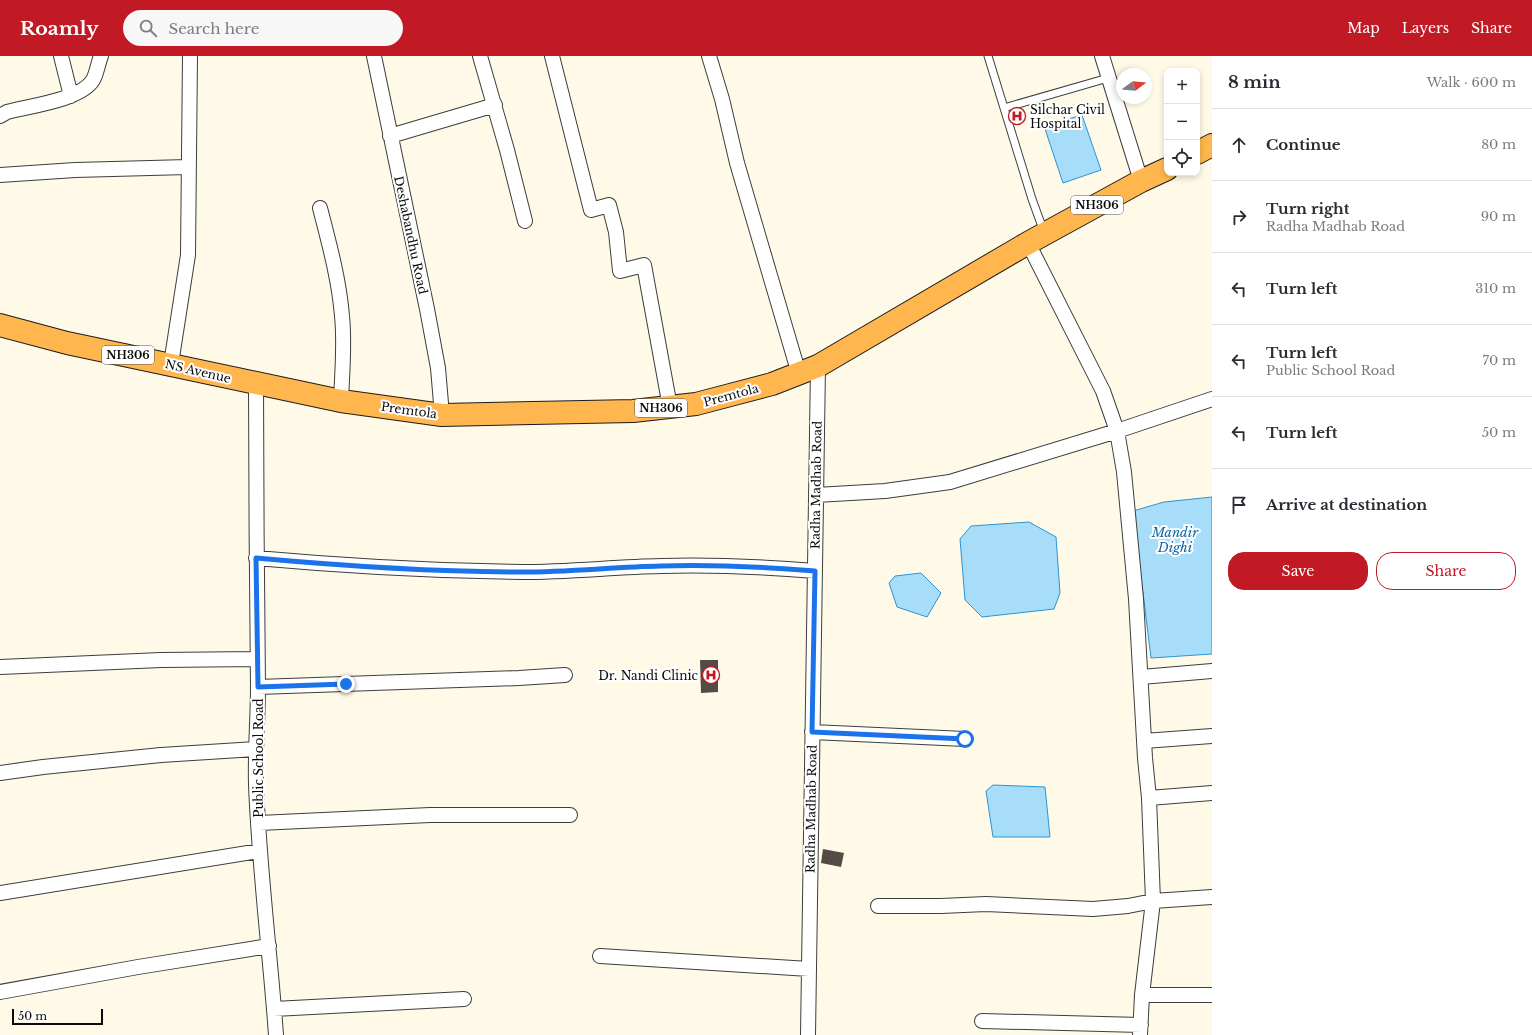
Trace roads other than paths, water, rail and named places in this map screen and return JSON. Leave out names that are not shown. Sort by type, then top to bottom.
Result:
[{"type":"highway","points":[[1200,152],[1212,145]]},
{"type":"highway","name":"NH306","points":[[1036,239],[1141,181],[1164,170]]},
{"type":"highway","name":"Premtola","points":[[256,384],[341,402],[442,414],[633,411],[696,404],[772,384],[809,370],[1036,239]]},
{"type":"highway","name":"NS Avenue","points":[[0,325],[67,343],[170,364],[256,384]]},
{"type":"street","points":[[0,116],[70,91],[86,88],[93,80],[101,56]]},
{"type":"street","points":[[170,364],[188,255],[190,56]]},
{"type":"street","name":"Deshabandhu Road","points":[[374,56],[427,309],[438,368],[442,414]]},
{"type":"street","points":[[480,56],[526,221]]},
{"type":"street","points":[[552,56],[591,210],[609,205],[616,232],[620,271],[644,265],[670,407]]},
{"type":"street","name":"Radha Madhab Road","points":[[709,56],[737,163],[809,370],[816,495],[808,1035]]},
{"type":"street","points":[[1102,56],[1141,181]]},
{"type":"street","points":[[62,59],[70,91]]},
{"type":"street","points":[[390,136],[495,106]]},
{"type":"street","points":[[0,175],[68,170],[188,167]]},
{"type":"street","points":[[320,208],[331,254],[342,316],[343,347],[341,402]]},
{"type":"street","points":[[982,1022],[1140,1030],[1142,996],[1153,901],[1149,798],[1144,741],[1136,598],[1124,472],[1117,431],[1102,391],[1036,239]]},
{"type":"street","name":"Public School Road","points":[[256,384],[258,687],[256,749],[259,851],[269,946],[276,1035]]},
{"type":"street","points":[[816,495],[886,492],[950,482],[1117,431],[1212,399]]},
{"type":"street","points":[[256,558],[325,564],[438,570],[523,572],[662,566],[734,566],[815,571]]},
{"type":"street","points":[[0,667],[161,660],[257,659]]},
{"type":"street","points":[[1141,677],[1212,672]]},
{"type":"street","points":[[258,687],[519,678],[565,675]]},
{"type":"street","points":[[812,732],[965,739]]},
{"type":"street","points":[[1144,741],[1212,736]]},
{"type":"street","points":[[0,773],[43,767],[162,755],[256,749]]},
{"type":"street","points":[[1149,798],[1212,793]]},
{"type":"street","points":[[259,823],[430,815],[570,815]]},
{"type":"street","points":[[0,893],[259,851]]},
{"type":"street","points":[[878,906],[986,904],[1093,909],[1128,906],[1153,901],[1212,897]]},
{"type":"street","points":[[0,992],[138,967],[269,946]]},
{"type":"street","points":[[600,956],[809,969]]},
{"type":"street","points":[[1142,996],[1212,995]]},
{"type":"street","points":[[274,1009],[464,999]]},
{"type":"lane","points":[[988,56],[1032,199],[1036,239]]},
{"type":"lane","points":[[1004,108],[1108,78]]},
{"type":"water","points":[[1082,115],[1101,170],[1063,183],[1044,126]]},
{"type":"water","name":"Mandir Dighi","points":[[1212,497],[1212,654],[1151,658],[1133,511],[1164,502]]},
{"type":"water","points":[[1029,522],[1056,537],[1060,593],[1054,609],[982,617],[965,600],[960,539],[971,526]]},
{"type":"water","points":[[921,573],[941,593],[927,617],[897,607],[889,583],[895,576]]},
{"type":"water","points":[[993,785],[1045,787],[1050,837],[993,837],[986,791]]},
{"type":"place","name":"Silchar Civil Hospital","points":[[1017,116]]},
{"type":"place","name":"Dr. Nandi Clinic","points":[[711,675]]}]
